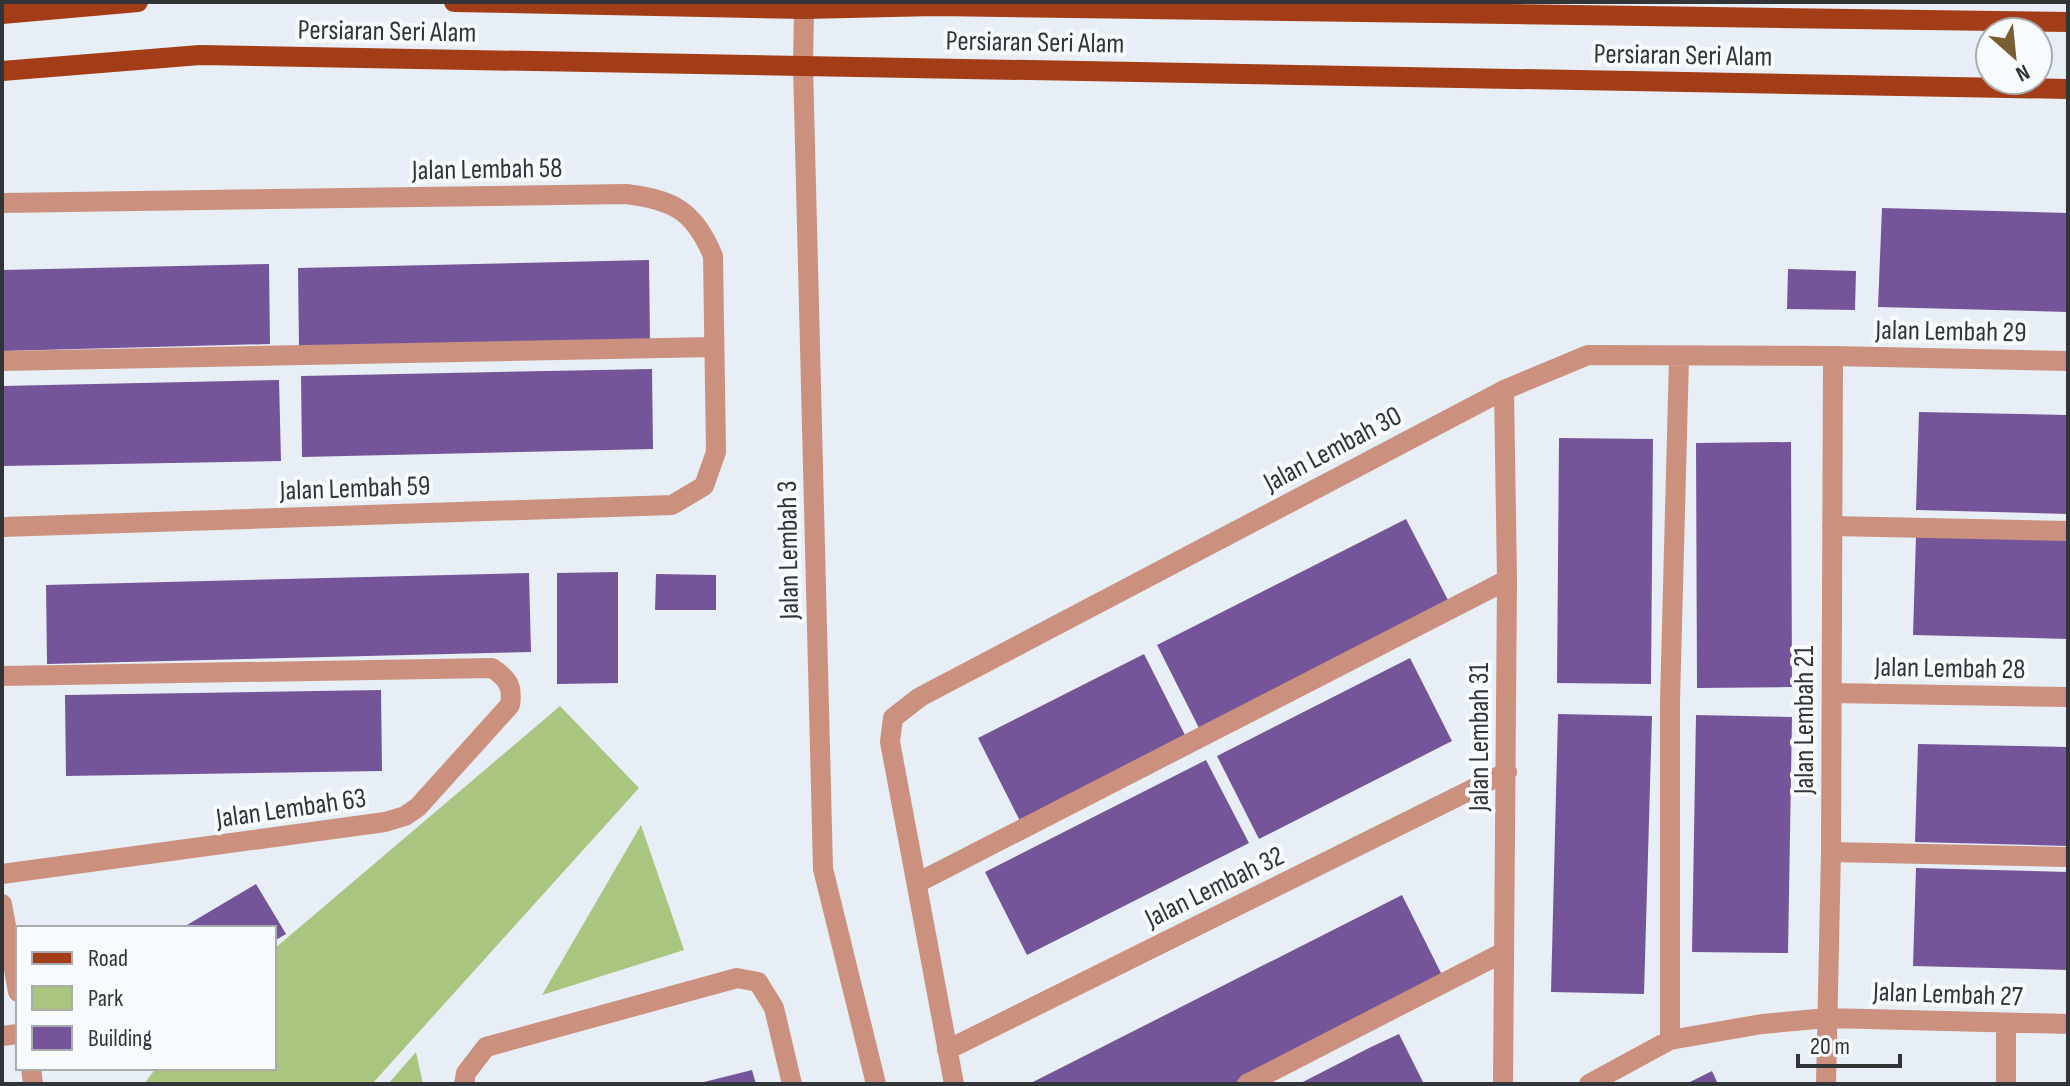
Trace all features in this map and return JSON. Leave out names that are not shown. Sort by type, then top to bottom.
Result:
[{"type":"main road","points":[[2,14],[138,2]]},
{"type":"main road","name":"Persiaran Seri Alam","points":[[454,2],[804,9],[936,4],[2068,22]]},
{"type":"main road","name":"Persiaran Seri Alam","points":[[2,71],[200,55],[2068,89]]},
{"type":"street","name":"Jalan Lembah 3","points":[[804,9],[823,869],[876,1084]]},
{"type":"street","name":"Jalan Lembah 58","points":[[2,203],[626,194],[659,198],[680,208],[692,220],[704,235],[713,256],[716,452],[704,486]]},
{"type":"street","points":[[2,361],[714,347]]},
{"type":"street","name":"Jalan Lembah 30","points":[[917,883],[890,742],[893,718],[920,697],[1504,390],[1588,355],[1679,358],[1833,356]]},
{"type":"street","name":"Jalan Lembah 29","points":[[1833,356],[2068,361]]},
{"type":"street","name":"Jalan Lembah 21","points":[[1826,1084],[1831,852],[1833,356]]},
{"type":"street","points":[[1670,1040],[1670,702],[1679,358]]},
{"type":"street","name":"Jalan Lembah 31","points":[[1503,1084],[1507,772],[1504,390]]},
{"type":"street","name":"Jalan Lembah 59","points":[[2,527],[672,505],[704,486]]},
{"type":"street","points":[[1832,526],[2068,531]]},
{"type":"street","points":[[954,1084],[917,883],[1507,580]]},
{"type":"street","name":"Jalan Lembah 63","points":[[2,676],[492,668],[505,677],[512,690],[510,705],[418,807],[405,816],[385,822],[2,874]]},
{"type":"street","name":"Jalan Lembah 28","points":[[1832,693],[2068,697]]},
{"type":"street","name":"Jalan Lembah 32","points":[[947,1050],[1507,772]]},
{"type":"street","points":[[1831,852],[2068,857]]},
{"type":"street","points":[[2,904],[16,981]]},
{"type":"street","points":[[1247,1084],[1504,952]]},
{"type":"street","points":[[464,1084],[466,1073],[486,1047],[737,978],[758,982],[774,1008],[792,1084]]},
{"type":"street","name":"Jalan Lembah 27","points":[[1589,1084],[1670,1040],[1762,1024],[1827,1018],[2068,1024]]},
{"type":"street","points":[[2006,1023],[2006,1084]]},
{"type":"green space","points":[[560,706],[639,788],[372,1084],[144,1084],[154,1070],[276,1070],[276,947]]},
{"type":"green space","points":[[641,825],[684,950],[542,995]]},
{"type":"green space","points":[[416,1052],[423,1084],[388,1084]]},
{"type":"building","points":[[1882,208],[2068,213],[2068,312],[1878,307]]},
{"type":"building","points":[[649,260],[650,340],[299,348],[298,268]]},
{"type":"building","points":[[269,264],[270,344],[2,351],[2,270]]},
{"type":"building","points":[[1788,269],[1856,271],[1855,310],[1787,309]]},
{"type":"building","points":[[652,369],[653,449],[302,457],[301,376]]},
{"type":"building","points":[[279,380],[281,461],[2,466],[2,386]]},
{"type":"building","points":[[1919,412],[2068,415],[2068,514],[1916,510]]},
{"type":"building","points":[[1559,438],[1653,439],[1651,684],[1557,683]]},
{"type":"building","points":[[1791,442],[1792,687],[1697,688],[1696,443]]},
{"type":"building","points":[[1406,519],[1449,602],[1199,728],[1157,645]]},
{"type":"building","points":[[1916,536],[2068,540],[2068,639],[1913,635]]},
{"type":"building","points":[[618,572],[618,683],[557,684],[557,573]]},
{"type":"building","points":[[529,573],[531,652],[47,664],[46,585]]},
{"type":"building","points":[[656,574],[716,575],[716,610],[655,610]]},
{"type":"building","points":[[1144,654],[1186,737],[1020,821],[978,738]]},
{"type":"building","points":[[1410,658],[1452,741],[1259,839],[1217,756]]},
{"type":"building","points":[[381,690],[382,771],[66,776],[65,695]]},
{"type":"building","points":[[1558,714],[1652,716],[1644,994],[1551,992]]},
{"type":"building","points":[[1696,715],[1792,717],[1788,953],[1692,952]]},
{"type":"building","points":[[1918,744],[2068,747],[2068,846],[1915,842]]},
{"type":"building","points":[[1206,760],[1249,843],[1027,955],[985,872]]},
{"type":"building","points":[[1916,868],[2068,872],[2068,970],[1913,966]]},
{"type":"building","points":[[256,884],[286,934],[276,940],[276,926],[185,926]]},
{"type":"building","points":[[1402,895],[1444,979],[1236,1084],[1029,1084]]},
{"type":"building","points":[[1399,1034],[1424,1084],[1299,1084],[1371,1047]]},
{"type":"building","points":[[752,1070],[756,1084],[700,1084],[700,1083]]},
{"type":"building","points":[[1712,1071],[1718,1084],[1686,1084]]}]
